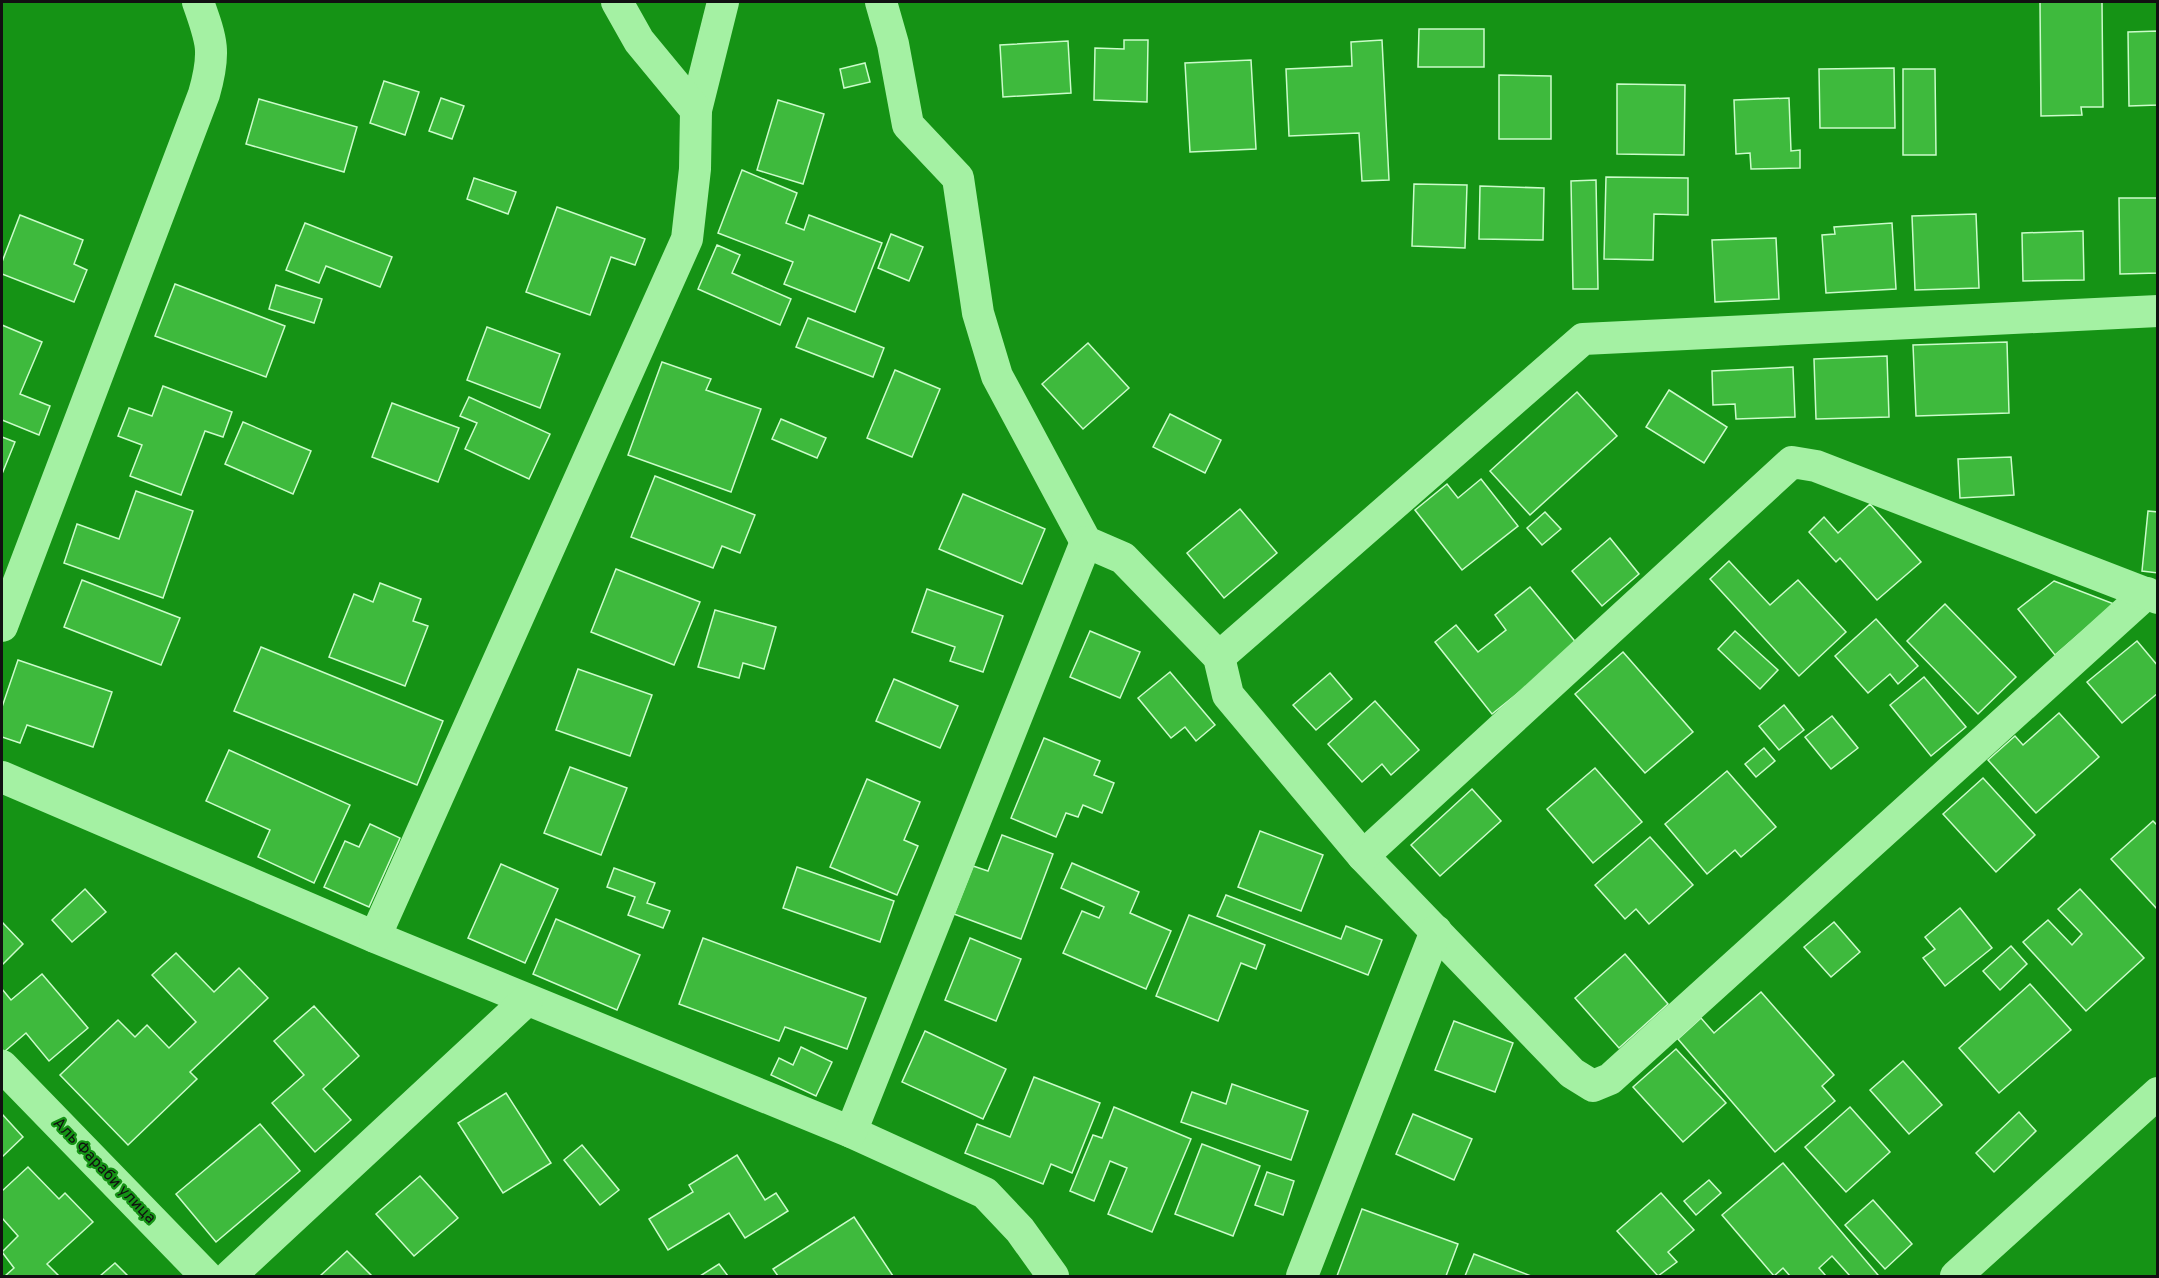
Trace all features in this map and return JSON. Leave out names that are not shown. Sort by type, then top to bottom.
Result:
[{"type":"street","points":[[2,626],[204,94],[211,69],[212,41],[198,2]]},
{"type":"street","points":[[617,2],[639,41],[696,110]]},
{"type":"street","points":[[375,937],[687,239],[695,169],[696,110],[723,2]]},
{"type":"street","points":[[882,2],[893,44],[908,125],[958,178],[978,313],[998,376],[1086,542],[1123,558],[1219,657],[1228,695],[1363,856],[1572,1073],[1593,1086],[1610,1079],[2152,595],[1816,466],[1792,462],[1363,856]]},
{"type":"street","points":[[1219,657],[1583,339],[2157,311]]},
{"type":"street","points":[[851,1132],[1086,542]]},
{"type":"street","points":[[2,777],[375,937],[851,1132],[986,1193],[1020,1230],[1053,1276]]},
{"type":"street","points":[[1302,1276],[1436,931]]},
{"type":"street","points":[[230,1276],[527,1000]]},
{"type":"street","name":"Аль Фараби улица","points":[[2,1066],[206,1276]]},
{"type":"street","points":[[1956,1276],[2157,1093]]},
{"type":"building","points":[[2040,2],[2102,2],[2103,107],[2081,107],[2082,115],[2041,116]]},
{"type":"building","points":[[1419,29],[1484,29],[1484,67],[1418,67]]},
{"type":"building","points":[[2158,31],[2158,105],[2129,106],[2128,32]]},
{"type":"building","points":[[1124,40],[1148,40],[1147,102],[1094,100],[1095,48],[1124,49]]},
{"type":"building","points":[[1382,40],[1389,180],[1362,181],[1359,133],[1289,136],[1286,69],[1352,66],[1351,42]]},
{"type":"building","points":[[1068,41],[1071,93],[1003,97],[1000,45]]},
{"type":"building","points":[[1251,60],[1256,149],[1190,152],[1185,63]]},
{"type":"building","points":[[865,63],[870,82],[844,88],[840,69]]},
{"type":"building","points":[[1894,68],[1895,128],[1820,128],[1819,69]]},
{"type":"building","points":[[1903,69],[1935,69],[1936,155],[1903,155]]},
{"type":"building","points":[[1499,75],[1551,76],[1551,139],[1499,139]]},
{"type":"building","points":[[384,81],[419,92],[405,135],[370,123]]},
{"type":"building","points":[[1617,84],[1685,85],[1684,155],[1617,154]]},
{"type":"building","points":[[441,98],[464,106],[452,139],[429,131]]},
{"type":"building","points":[[1789,98],[1791,151],[1800,150],[1800,168],[1751,169],[1750,153],[1736,154],[1734,100]]},
{"type":"building","points":[[259,99],[357,127],[344,172],[246,144]]},
{"type":"building","points":[[778,100],[824,114],[803,184],[757,170]]},
{"type":"building","points":[[742,170],[797,193],[786,223],[804,230],[809,215],[882,243],[855,312],[784,284],[793,262],[718,233]]},
{"type":"building","points":[[1606,177],[1688,178],[1688,215],[1654,214],[1653,260],[1604,259]]},
{"type":"building","points":[[474,178],[516,192],[508,214],[467,199]]},
{"type":"building","points":[[1596,180],[1598,289],[1573,289],[1571,181]]},
{"type":"building","points":[[1414,184],[1467,185],[1465,248],[1412,246]]},
{"type":"building","points":[[1480,186],[1544,188],[1543,240],[1479,239]]},
{"type":"building","points":[[2119,198],[2158,198],[2158,273],[2120,274]]},
{"type":"building","points":[[557,207],[645,239],[635,265],[611,257],[590,315],[526,292]]},
{"type":"building","points":[[1976,214],[1979,288],[1915,290],[1912,216]]},
{"type":"building","points":[[20,215],[83,240],[74,264],[87,270],[74,302],[2,274],[2,262]]},
{"type":"building","points":[[305,223],[392,257],[380,287],[326,266],[319,283],[286,270]]},
{"type":"building","points":[[1892,223],[1896,289],[1826,293],[1822,235],[1835,234],[1834,227]]},
{"type":"building","points":[[2083,231],[2084,280],[2023,281],[2022,233]]},
{"type":"building","points":[[891,234],[923,247],[909,281],[878,268]]},
{"type":"building","points":[[1776,238],[1779,299],[1715,302],[1712,240]]},
{"type":"building","points":[[717,245],[740,255],[732,273],[791,299],[780,325],[698,289]]},
{"type":"building","points":[[175,284],[285,326],[266,377],[155,336]]},
{"type":"building","points":[[276,285],[322,299],[314,323],[269,309]]},
{"type":"building","points":[[808,318],[884,348],[873,377],[796,347]]},
{"type":"building","points":[[2,325],[42,342],[20,394],[50,406],[39,435],[2,420]]},
{"type":"building","points":[[487,327],[560,354],[540,408],[467,380]]},
{"type":"building","points":[[2007,342],[2009,413],[1916,416],[1913,345]]},
{"type":"building","points":[[1088,343],[1129,388],[1083,429],[1042,384]]},
{"type":"building","points":[[1887,356],[1889,417],[1816,419],[1814,359]]},
{"type":"building","points":[[662,362],[711,379],[706,390],[761,409],[731,492],[628,455]]},
{"type":"building","points":[[1793,367],[1795,417],[1736,419],[1735,404],[1713,405],[1712,371]]},
{"type":"building","points":[[895,370],[940,389],[912,457],[867,438]]},
{"type":"building","points":[[163,386],[232,412],[223,437],[205,431],[181,495],[130,476],[142,445],[118,436],[129,408],[152,416]]},
{"type":"building","points":[[1669,390],[1727,427],[1704,463],[1646,427]]},
{"type":"building","points":[[1577,392],[1617,436],[1530,515],[1490,471]]},
{"type":"building","points":[[469,397],[550,434],[529,479],[465,449],[477,423],[460,416]]},
{"type":"building","points":[[392,403],[459,428],[438,482],[372,457]]},
{"type":"building","points":[[1170,414],[1221,440],[1205,473],[1153,447]]},
{"type":"building","points":[[781,419],[826,438],[817,458],[772,439]]},
{"type":"building","points":[[243,422],[311,451],[293,494],[225,464]]},
{"type":"building","points":[[2,437],[15,442],[2,474]]},
{"type":"building","points":[[2011,457],[2014,495],[1960,498],[1958,459]]},
{"type":"building","points":[[655,476],[755,515],[740,553],[722,546],[713,568],[631,537]]},
{"type":"building","points":[[1481,479],[1518,526],[1462,570],[1415,510],[1447,484],[1458,498]]},
{"type":"building","points":[[136,491],[193,511],[163,598],[64,563],[77,524],[119,539]]},
{"type":"building","points":[[963,494],[1045,529],[1022,584],[939,549]]},
{"type":"building","points":[[1870,504],[1921,562],[1877,600],[1840,558],[1836,562],[1809,532],[1824,517],[1838,533]]},
{"type":"building","points":[[1240,509],[1277,553],[1224,598],[1187,553]]},
{"type":"building","points":[[2148,511],[2158,512],[2158,573],[2142,571]]},
{"type":"building","points":[[1545,512],[1561,529],[1542,545],[1527,528]]},
{"type":"building","points":[[1610,538],[1639,574],[1602,606],[1572,571]]},
{"type":"building","points":[[1729,561],[1770,605],[1798,580],[1846,632],[1799,676],[1710,579]]},
{"type":"building","points":[[616,569],[700,602],[674,665],[591,632]]},
{"type":"building","points":[[82,580],[180,618],[161,665],[64,627]]},
{"type":"building","points":[[2054,581],[2114,604],[2055,655],[2018,609]]},
{"type":"building","points":[[380,583],[421,599],[413,621],[428,626],[405,686],[329,657],[354,594],[373,602]]},
{"type":"building","points":[[1530,587],[1578,645],[1492,714],[1435,642],[1456,625],[1478,652],[1506,630],[1495,615]]},
{"type":"building","points":[[927,589],[1003,616],[983,672],[950,661],[955,647],[912,632]]},
{"type":"building","points":[[1945,604],[2016,677],[1978,714],[1907,641]]},
{"type":"building","points":[[715,610],[776,627],[764,669],[743,663],[739,678],[698,667]]},
{"type":"building","points":[[1876,619],[1918,666],[1898,684],[1890,674],[1868,693],[1835,656]]},
{"type":"building","points":[[1090,631],[1140,652],[1120,698],[1070,677]]},
{"type":"building","points":[[1735,631],[1778,670],[1760,689],[1718,649]]},
{"type":"building","points":[[2137,641],[2158,666],[2158,693],[2122,723],[2087,682]]},
{"type":"building","points":[[261,647],[443,721],[417,785],[234,711]]},
{"type":"building","points":[[1623,652],[1693,732],[1645,773],[1575,694]]},
{"type":"building","points":[[18,660],[112,692],[93,747],[27,725],[20,743],[2,737],[2,707]]},
{"type":"building","points":[[578,669],[652,695],[630,756],[556,730]]},
{"type":"building","points":[[1170,672],[1215,725],[1196,741],[1185,727],[1171,738],[1138,698]]},
{"type":"building","points":[[1330,673],[1352,699],[1316,730],[1293,705]]},
{"type":"building","points":[[1924,677],[1966,727],[1931,756],[1890,705]]},
{"type":"building","points":[[894,679],[958,706],[940,748],[876,721]]},
{"type":"building","points":[[1375,701],[1419,750],[1391,775],[1382,764],[1362,782],[1328,744]]},
{"type":"building","points":[[1784,705],[1804,730],[1779,750],[1759,726]]},
{"type":"building","points":[[2059,713],[2099,757],[2036,813],[1988,760],[2015,736],[2023,745]]},
{"type":"building","points":[[1832,716],[1858,748],[1831,769],[1805,737]]},
{"type":"building","points":[[1044,738],[1100,761],[1094,775],[1114,783],[1102,813],[1083,805],[1078,817],[1066,813],[1056,837],[1011,818]]},
{"type":"building","points":[[1764,748],[1775,761],[1756,777],[1745,764]]},
{"type":"building","points":[[229,750],[350,805],[314,883],[258,857],[270,830],[206,801]]},
{"type":"building","points":[[570,767],[627,788],[601,855],[544,833]]},
{"type":"building","points":[[1595,768],[1642,822],[1593,863],[1547,809]]},
{"type":"building","points":[[1727,771],[1776,827],[1741,857],[1735,850],[1707,874],[1665,824]]},
{"type":"building","points":[[1983,778],[2035,835],[1996,872],[1943,814]]},
{"type":"building","points":[[867,779],[920,802],[904,840],[918,846],[897,895],[830,867]]},
{"type":"building","points":[[1472,789],[1501,821],[1440,876],[1411,845]]},
{"type":"building","points":[[2153,821],[2158,826],[2158,910],[2111,859]]},
{"type":"building","points":[[370,824],[400,838],[369,907],[324,887],[345,841],[359,847]]},
{"type":"building","points":[[1260,831],[1323,855],[1301,911],[1238,887]]},
{"type":"building","points":[[1002,835],[1053,854],[1021,939],[954,914],[973,866],[988,871]]},
{"type":"building","points":[[1650,837],[1693,885],[1649,924],[1636,909],[1625,919],[1595,885]]},
{"type":"building","points":[[1072,863],[1139,892],[1130,913],[1171,931],[1146,989],[1063,953],[1082,911],[1099,918],[1104,907],[1061,888]]},
{"type":"building","points":[[501,864],[558,889],[525,963],[468,938]]},
{"type":"building","points":[[797,867],[894,901],[880,942],[783,908]]},
{"type":"building","points":[[614,868],[655,883],[647,903],[670,911],[663,928],[628,915],[635,897],[607,887]]},
{"type":"building","points":[[85,889],[106,912],[72,942],[52,920]]},
{"type":"building","points":[[2080,889],[2144,958],[2086,1011],[2023,942],[2048,920],[2072,945],[2082,934],[2058,909]]},
{"type":"building","points":[[1226,895],[1341,939],[1346,926],[1382,940],[1368,975],[1217,916]]},
{"type":"building","points":[[1960,908],[1992,948],[1945,986],[1923,958],[1935,949],[1925,937]]},
{"type":"building","points":[[1189,915],[1265,945],[1256,969],[1241,963],[1218,1021],[1156,996]]},
{"type":"building","points":[[556,919],[640,955],[617,1010],[533,974]]},
{"type":"building","points":[[2,922],[23,944],[2,965]]},
{"type":"building","points":[[1834,922],[1860,952],[1831,977],[1804,947]]},
{"type":"building","points":[[703,938],[866,998],[847,1049],[785,1027],[779,1041],[679,1004]]},
{"type":"building","points":[[970,938],[1021,959],[996,1021],[945,1000]]},
{"type":"building","points":[[2011,946],[2027,964],[2000,990],[1983,971]]},
{"type":"building","points":[[176,953],[214,992],[239,968],[268,998],[190,1072],[197,1079],[128,1145],[60,1075],[118,1020],[135,1037],[147,1025],[169,1048],[196,1022],[152,975]]},
{"type":"building","points":[[1625,954],[1668,1004],[1619,1048],[1575,998]]},
{"type":"building","points":[[42,974],[88,1028],[49,1061],[26,1033],[4,1052],[2,1049],[2,989],[11,1000]]},
{"type":"building","points":[[2030,984],[2071,1030],[1999,1093],[1959,1048]]},
{"type":"building","points":[[1761,992],[1834,1075],[1822,1086],[1835,1101],[1775,1152],[1678,1039],[1701,1018],[1714,1033]]},
{"type":"building","points":[[314,1006],[359,1056],[323,1089],[351,1120],[315,1152],[272,1103],[304,1075],[274,1041]]},
{"type":"building","points":[[1454,1021],[1513,1043],[1495,1092],[1435,1070]]},
{"type":"building","points":[[925,1031],[1006,1069],[983,1119],[902,1082]]},
{"type":"building","points":[[801,1047],[832,1062],[816,1096],[771,1075],[779,1058],[793,1065]]},
{"type":"building","points":[[1676,1049],[1726,1103],[1683,1142],[1633,1087]]},
{"type":"building","points":[[1903,1061],[1942,1105],[1909,1134],[1870,1090]]},
{"type":"building","points":[[1034,1077],[1100,1103],[1072,1173],[1051,1164],[1043,1184],[965,1153],[977,1124],[1010,1137]]},
{"type":"building","points":[[1232,1084],[1308,1111],[1291,1160],[1181,1122],[1192,1092],[1226,1104]]},
{"type":"building","points":[[506,1093],[551,1163],[503,1193],[458,1123]]},
{"type":"building","points":[[1114,1107],[1191,1139],[1152,1232],[1108,1214],[1127,1168],[1110,1161],[1094,1201],[1070,1191],[1093,1135],[1102,1138]]},
{"type":"building","points":[[1850,1107],[1890,1152],[1846,1192],[1805,1147]]},
{"type":"building","points":[[2019,1112],[2036,1131],[1994,1172],[1976,1153]]},
{"type":"building","points":[[2,1114],[23,1137],[2,1157]]},
{"type":"building","points":[[1413,1114],[1472,1139],[1454,1180],[1396,1154]]},
{"type":"building","points":[[260,1124],[300,1171],[216,1242],[176,1194]]},
{"type":"building","points":[[1202,1144],[1260,1166],[1233,1236],[1175,1214]]},
{"type":"building","points":[[582,1145],[619,1190],[600,1205],[564,1160]]},
{"type":"building","points":[[737,1155],[765,1200],[776,1193],[788,1211],[745,1238],[729,1213],[668,1250],[649,1219],[693,1192],[689,1185]]},
{"type":"building","points":[[1783,1163],[1878,1275],[1850,1276],[1832,1256],[1819,1268],[1826,1276],[1790,1276],[1783,1268],[1774,1276],[1722,1215]]},
{"type":"building","points":[[28,1167],[59,1199],[65,1193],[93,1222],[47,1264],[59,1276],[5,1276],[14,1268],[2,1252],[18,1236],[2,1218],[2,1191]]},
{"type":"building","points":[[1267,1172],[1294,1181],[1283,1215],[1255,1205]]},
{"type":"building","points":[[420,1176],[458,1218],[414,1256],[376,1214]]},
{"type":"building","points":[[1709,1180],[1721,1193],[1696,1215],[1684,1201]]},
{"type":"building","points":[[1661,1193],[1694,1230],[1668,1252],[1677,1262],[1658,1276],[1617,1231]]},
{"type":"building","points":[[1873,1200],[1912,1244],[1885,1269],[1845,1225]]},
{"type":"building","points":[[1362,1209],[1458,1244],[1446,1276],[1337,1276]]},
{"type":"building","points":[[854,1217],[893,1276],[778,1276],[773,1269]]},
{"type":"building","points":[[347,1251],[372,1276],[320,1276]]},
{"type":"building","points":[[1474,1254],[1531,1276],[1465,1276]]},
{"type":"building","points":[[115,1263],[128,1276],[100,1276]]},
{"type":"building","points":[[719,1264],[728,1276],[700,1276]]}]
